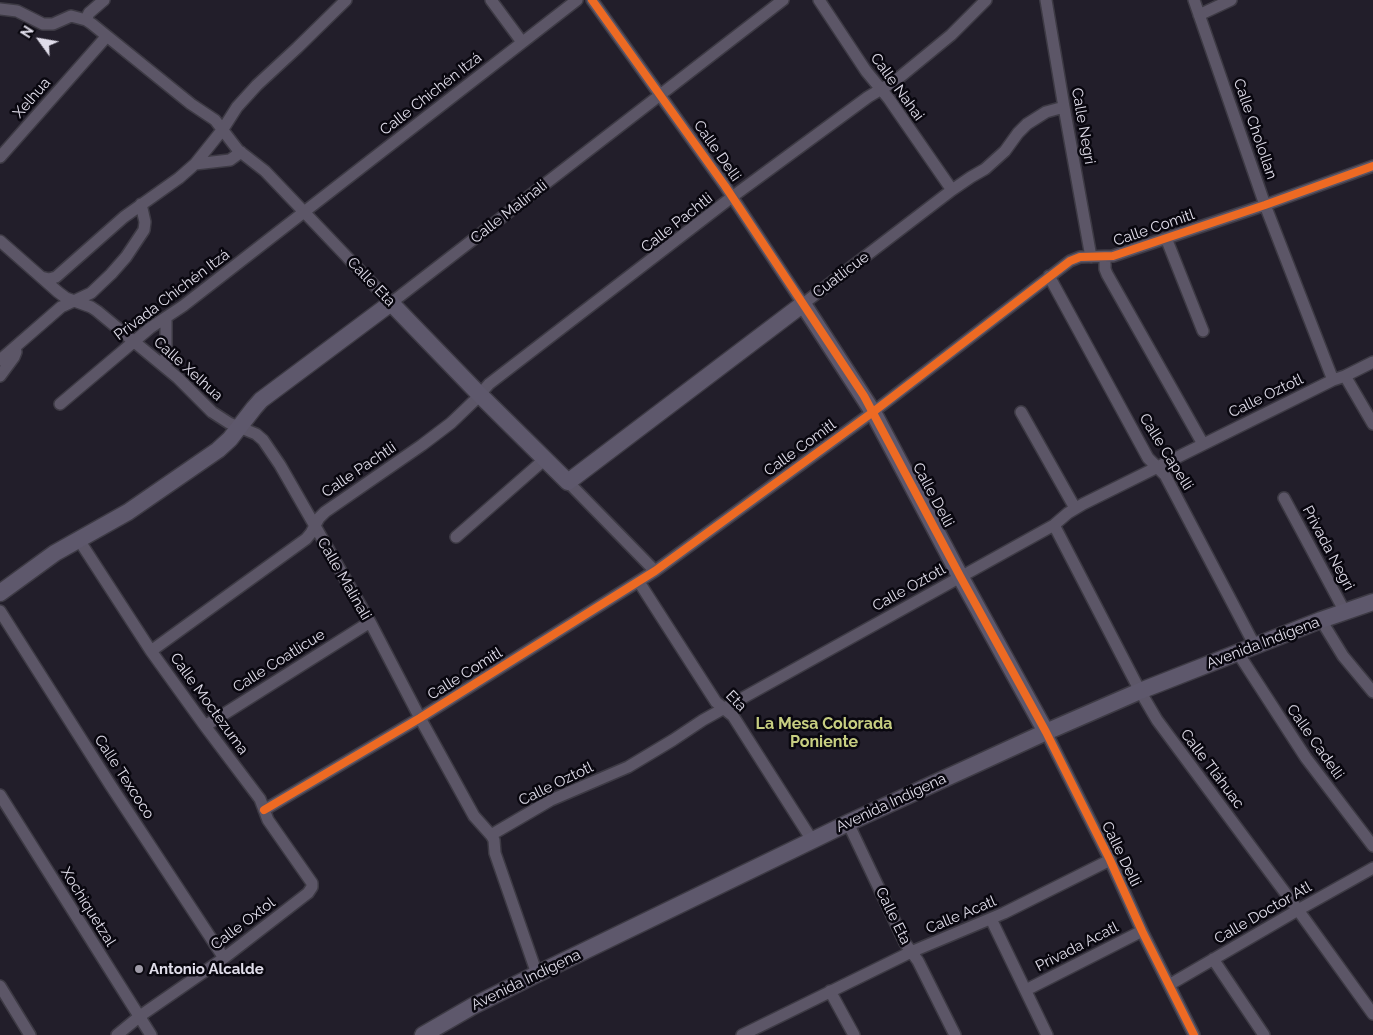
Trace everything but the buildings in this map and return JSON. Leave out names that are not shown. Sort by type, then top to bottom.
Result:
[{"type":"street","points":[[0,10],[17,12],[12,0]]},
{"type":"street","points":[[86,20],[89,13],[104,0]]},
{"type":"street","points":[[41,277],[49,279],[56,277],[141,204],[180,178],[195,164],[223,129],[237,107],[257,85],[346,0]]},
{"type":"street","points":[[491,0],[522,42]]},
{"type":"street","name":"Calle Chichén Itzá","points":[[304,212],[577,0]]},
{"type":"street","name":"Calle Delli","points":[[592,0],[725,186],[864,396],[1046,732],[1194,1035]]},
{"type":"street","name":"Calle Malinali","points":[[0,593],[55,553],[128,512],[218,450],[230,439],[261,400],[391,303],[783,0]]},
{"type":"street","name":"Calle Nahai","points":[[819,0],[866,72],[881,89],[952,190]]},
{"type":"street","name":"Calle Pachtli","points":[[151,652],[306,539],[325,512],[451,423],[489,384],[732,197],[868,97],[895,82],[951,35],[986,0]]},
{"type":"street","name":"Calle Negri","points":[[1046,0],[1091,257]]},
{"type":"street","name":"Calle Cholollan","points":[[1194,0],[1265,205],[1333,380]]},
{"type":"street","points":[[1199,16],[1231,0]]},
{"type":"street","name":"Calle Eta","points":[[17,12],[34,21],[48,25],[71,16],[86,20],[191,104],[215,120],[232,143],[265,171],[479,394],[655,571]]},
{"type":"street","name":"Xelhua","points":[[0,158],[107,36]]},
{"type":"street","name":"Cuatlicue","points":[[568,482],[952,190],[985,169],[1006,151],[1018,132],[1031,120],[1046,112],[1064,107]]},
{"type":"street","points":[[195,164],[230,160],[241,152]]},
{"type":"street","name":"Calle Comitl","points":[[264,810],[420,718],[639,582],[873,412],[1075,258],[1113,256],[1265,205],[1373,166]]},
{"type":"street","points":[[0,360],[61,307],[96,290],[126,257],[144,230],[145,222],[141,204]]},
{"type":"street","name":"Privada Chichén Itzá","points":[[60,404],[150,328],[183,306],[304,212]]},
{"type":"street","points":[[1166,238],[1203,331]]},
{"type":"street","name":"Calle Xelhua","points":[[0,241],[58,292],[74,302],[91,307],[97,311],[166,368],[212,412],[239,427]]},
{"type":"street","points":[[1105,257],[1107,274],[1202,444]]},
{"type":"street","name":"Calle Capelli","points":[[1049,276],[1148,458],[1165,476],[1255,646]]},
{"type":"street","points":[[166,318],[166,368]]},
{"type":"street","points":[[0,376],[14,357],[15,347]]},
{"type":"street","name":"Calle Oztotl","points":[[491,835],[551,800],[628,767],[703,720],[1054,525],[1075,508],[1202,444],[1373,362]]},
{"type":"street","points":[[1345,376],[1373,424]]},
{"type":"street","points":[[1021,412],[1075,508]]},
{"type":"street","name":"Calle Malinali","points":[[239,427],[256,434],[263,440],[280,465],[370,622],[474,816],[491,835]]},
{"type":"street","points":[[456,537],[545,460]]},
{"type":"street","name":"Privada Negri","points":[[1284,498],[1345,612]]},
{"type":"street","name":"Calle Tláhuac","points":[[1054,525],[1157,720],[1373,1014]]},
{"type":"street","name":"Calle Moctezuma","points":[[79,540],[151,652],[260,799],[268,820],[310,880],[312,887]]},
{"type":"street","name":"Eta","points":[[639,582],[716,702],[733,716],[812,840]]},
{"type":"street","name":"Avenida Indígena","points":[[422,1035],[473,1006],[537,974],[848,822],[1140,691],[1321,620],[1373,602]]},
{"type":"street","name":"Calle Texcoco","points":[[0,611],[106,778],[224,958]]},
{"type":"street","points":[[1321,620],[1334,644],[1373,692]]},
{"type":"street","name":"Calle Coatlicue","points":[[205,726],[370,622]]},
{"type":"street","name":"Calle Cadelli","points":[[1238,653],[1306,758],[1373,846]]},
{"type":"street","name":"Xochiquetzal","points":[[0,795],[151,1035]]},
{"type":"street","name":"Calle Eta","points":[[848,822],[905,943],[918,961],[955,1035]]},
{"type":"street","points":[[491,835],[494,840],[495,853],[537,974]]},
{"type":"street","name":"Calle Acatl","points":[[742,1035],[911,952],[991,919],[1110,860]]},
{"type":"street","name":"Calle Doctor Atl","points":[[1169,985],[1373,868]]},
{"type":"street","name":"Calle Oxtol","points":[[117,1035],[140,1016],[224,958],[308,893],[312,887]]},
{"type":"street","points":[[991,919],[1047,1035]]},
{"type":"street","name":"Privada Acatl","points":[[1026,990],[1142,930]]},
{"type":"street","points":[[1213,959],[1264,1035]]},
{"type":"street","points":[[0,986],[30,1035]]},
{"type":"street","points":[[830,991],[854,1035]]},
{"type":"cycle path","points":[[592,0],[725,186],[864,396],[1046,732],[1194,1035]]},
{"type":"cycle path","points":[[264,810],[420,718],[655,571],[873,412],[1070,261],[1080,257],[1113,256],[1265,205],[1373,166]]},
{"type":"place","name":"Antonio Alcalde","points":[[139,969]]},
{"type":"district","name":"La Mesa Colorada Poniente","points":[[824,733]]}]
